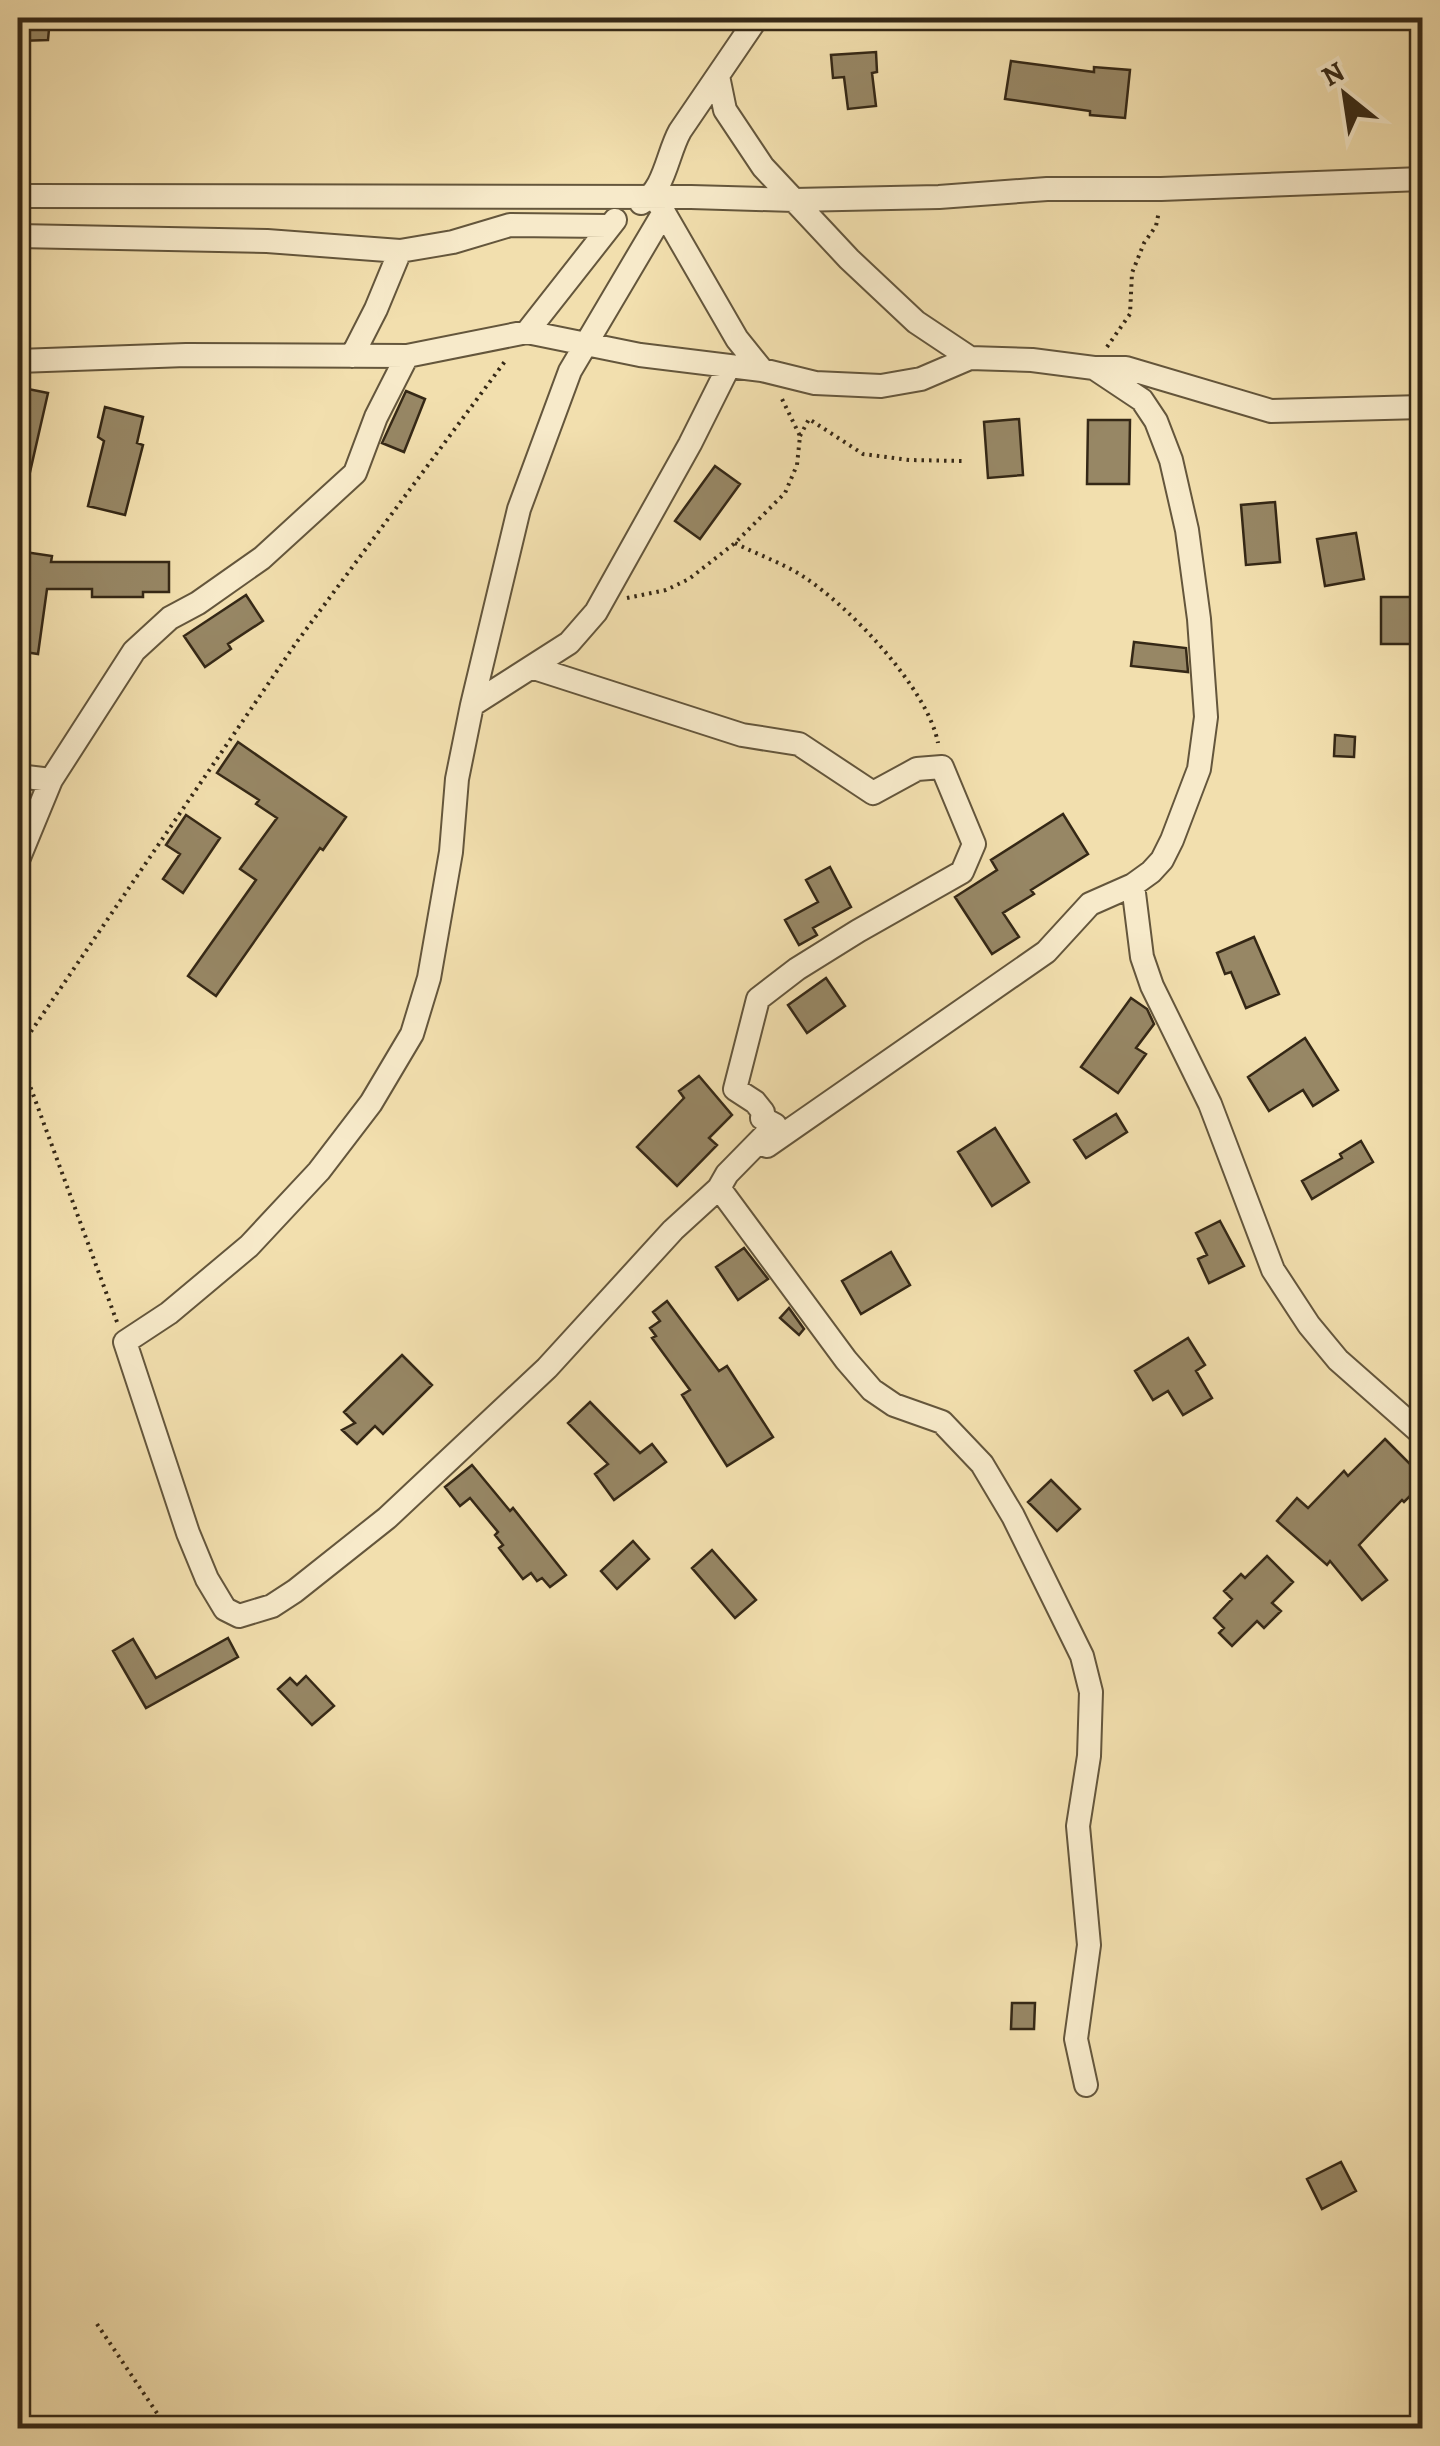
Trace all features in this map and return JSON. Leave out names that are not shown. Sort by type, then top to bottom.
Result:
[{"type":"street","points":[[534,668],[742,734],[799,744],[873,793],[917,769],[942,767],[974,844],[962,872],[858,931],[758,999],[735,1089],[755,1102],[763,1112],[762,1118],[775,1124],[547,1368],[387,1518],[296,1591],[254,1614],[239,1616],[225,1609],[206,1579],[124,1342],[169,1313],[249,1246],[319,1171],[399,1060],[421,1011],[430,978],[457,779],[524,495],[570,371],[656,203],[656,190],[670,149],[758,18]]},
{"type":"street","points":[[718,76],[725,110],[736,130],[794,200],[849,260],[916,322],[970,358]]},
{"type":"street","points":[[18,196],[656,203],[1422,179]]},
{"type":"street","points":[[18,236],[248,240],[400,251],[453,242],[510,225],[608,226],[656,203]]},
{"type":"street","points":[[656,203],[737,339],[762,370]]},
{"type":"street","points":[[527,332],[608,226]]},
{"type":"street","points":[[352,356],[400,251]]},
{"type":"street","points":[[18,361],[186,355],[406,356],[527,332],[585,345],[762,370],[815,383],[881,386],[921,379],[970,358],[1032,360],[1126,368],[1271,411],[1422,406]]},
{"type":"street","points":[[18,860],[52,780],[104,692],[134,651],[152,632],[262,558],[354,473],[406,356]]},
{"type":"street","points":[[472,705],[569,643],[605,600],[729,366]]},
{"type":"street","points":[[724,1181],[1046,952],[1090,904],[1133,885],[1162,860],[1199,770],[1206,718],[1187,530],[1171,460],[1156,421],[1142,400],[1094,368]]},
{"type":"street","points":[[18,776],[52,780]]},
{"type":"street","points":[[1133,885],[1142,957],[1152,986],[1210,1104],[1273,1270],[1309,1325],[1338,1360],[1422,1434]]},
{"type":"street","points":[[724,1181],[846,1360],[872,1390],[894,1406],[933,1417],[952,1429],[982,1464],[1013,1516],[1082,1656],[1092,1692],[1078,1826],[1089,1944],[1076,2039],[1086,2085]]},
{"type":"path","points":[[1094,368],[1130,314],[1132,273],[1156,226],[1161,189]]},
{"type":"path","points":[[124,1342],[30,1086],[24,1058],[30,1033],[296,643],[527,332]]},
{"type":"path","points":[[762,370],[800,436]]},
{"type":"path","points":[[605,600],[666,590],[689,579],[735,543],[786,493],[797,465],[800,436],[809,419],[863,454],[965,461]]},
{"type":"path","points":[[735,543],[802,576],[856,622],[920,702],[936,735],[936,752]]},
{"type":"path","points":[[97,2324],[167,2428]]},
{"type":"building","points":[[18,18],[50,18],[48,40],[18,41]]},
{"type":"building","points":[[876,52],[877,72],[872,73],[876,106],[848,109],[844,77],[833,78],[831,55]]},
{"type":"building","points":[[1011,61],[1094,72],[1094,67],[1130,70],[1125,118],[1005,99]]},
{"type":"building","points":[[18,387],[48,393],[25,494],[18,493]]},
{"type":"building","points":[[406,391],[425,399],[404,452],[382,443]]},
{"type":"building","points":[[105,407],[143,417],[137,443],[143,445],[125,515],[88,506],[104,441],[98,437]]},
{"type":"building","points":[[1019,419],[1023,475],[988,478],[984,422]]},
{"type":"building","points":[[1088,420],[1130,420],[1129,484],[1087,484]]},
{"type":"building","points":[[715,466],[740,484],[700,539],[675,521]]},
{"type":"building","points":[[1275,502],[1280,562],[1246,565],[1241,505]]},
{"type":"building","points":[[1356,533],[1364,579],[1325,586],[1317,539]]},
{"type":"building","points":[[18,551],[52,556],[51,562],[169,562],[169,592],[143,592],[143,597],[92,597],[92,589],[47,589],[38,654],[18,651]]},
{"type":"building","points":[[246,595],[263,621],[228,644],[231,649],[205,667],[184,636]]},
{"type":"building","points":[[1381,597],[1422,597],[1422,644],[1381,644]]},
{"type":"building","points":[[1134,642],[1186,648],[1188,672],[1131,666]]},
{"type":"building","points":[[1335,735],[1355,737],[1354,757],[1334,756]]},
{"type":"building","points":[[238,742],[346,817],[216,996],[188,976],[256,880],[240,869],[277,818],[256,804],[259,800],[217,773]]},
{"type":"building","points":[[1063,814],[1088,854],[1003,913],[1019,937],[992,954],[955,897],[997,870],[991,860]]},
{"type":"building","points":[[186,815],[220,838],[183,893],[163,879],[180,854],[166,845]]},
{"type":"building","points":[[830,867],[851,907],[813,928],[817,935],[799,945],[785,920],[818,902],[806,880]]},
{"type":"building","points":[[1254,937],[1279,994],[1246,1008],[1231,972],[1225,974],[1217,953]]},
{"type":"building","points":[[826,978],[845,1006],[807,1033],[788,1005]]},
{"type":"building","points":[[1131,998],[1147,1009],[1154,1024],[1136,1048],[1146,1054],[1118,1093],[1081,1067]]},
{"type":"building","points":[[1305,1038],[1338,1090],[1313,1106],[1303,1090],[1269,1111],[1248,1077]]},
{"type":"building","points":[[699,1076],[732,1115],[709,1138],[717,1145],[677,1186],[637,1147],[684,1098],[679,1091]]},
{"type":"building","points":[[1116,1114],[1127,1132],[1086,1158],[1074,1140]]},
{"type":"building","points":[[995,1128],[1029,1182],[992,1206],[958,1152]]},
{"type":"building","points":[[1361,1141],[1373,1162],[1312,1199],[1302,1181],[1342,1158],[1340,1154]]},
{"type":"building","points":[[1220,1221],[1244,1266],[1209,1283],[1198,1259],[1207,1255],[1196,1233]]},
{"type":"building","points":[[744,1248],[768,1279],[738,1300],[716,1267]]},
{"type":"building","points":[[891,1252],[910,1285],[861,1314],[842,1281]]},
{"type":"building","points":[[667,1301],[719,1371],[727,1366],[773,1437],[727,1466],[682,1395],[690,1390],[652,1338],[656,1336],[650,1328],[660,1321],[653,1312]]},
{"type":"building","points":[[789,1308],[804,1329],[799,1335],[780,1318]]},
{"type":"building","points":[[1188,1338],[1205,1365],[1196,1371],[1212,1398],[1183,1415],[1168,1391],[1153,1400],[1135,1371]]},
{"type":"building","points":[[402,1355],[432,1385],[383,1434],[375,1426],[357,1444],[342,1430],[355,1423],[344,1412]]},
{"type":"building","points":[[590,1402],[640,1453],[652,1444],[666,1462],[614,1500],[595,1474],[608,1464],[568,1423]]},
{"type":"building","points":[[1385,1439],[1422,1476],[1422,1484],[1359,1545],[1387,1580],[1362,1600],[1330,1561],[1327,1565],[1277,1521],[1297,1498],[1308,1508],[1344,1471],[1348,1476]]},
{"type":"building","points":[[472,1465],[510,1511],[513,1508],[566,1575],[550,1587],[531,1573],[523,1579],[499,1548],[503,1545],[495,1535],[498,1532],[470,1498],[460,1506],[445,1487]]},
{"type":"building","points":[[1051,1480],[1080,1509],[1057,1531],[1028,1502]]},
{"type":"building","points":[[633,1541],[649,1559],[617,1589],[601,1571]]},
{"type":"building","points":[[712,1550],[756,1600],[735,1618],[692,1568]]},
{"type":"building","points":[[1267,1556],[1293,1582],[1272,1603],[1281,1611],[1264,1628],[1257,1621],[1232,1646],[1219,1633],[1224,1628],[1214,1618],[1232,1599],[1224,1591],[1241,1574],[1245,1578]]},
{"type":"building","points":[[228,1638],[238,1657],[146,1708],[113,1651],[133,1639],[156,1678]]},
{"type":"building","points":[[306,1676],[334,1706],[312,1725],[278,1689],[290,1678],[297,1685]]},
{"type":"building","points":[[1012,2003],[1035,2003],[1034,2029],[1011,2029]]},
{"type":"building","points":[[1341,2162],[1356,2191],[1322,2209],[1307,2179]]}]
